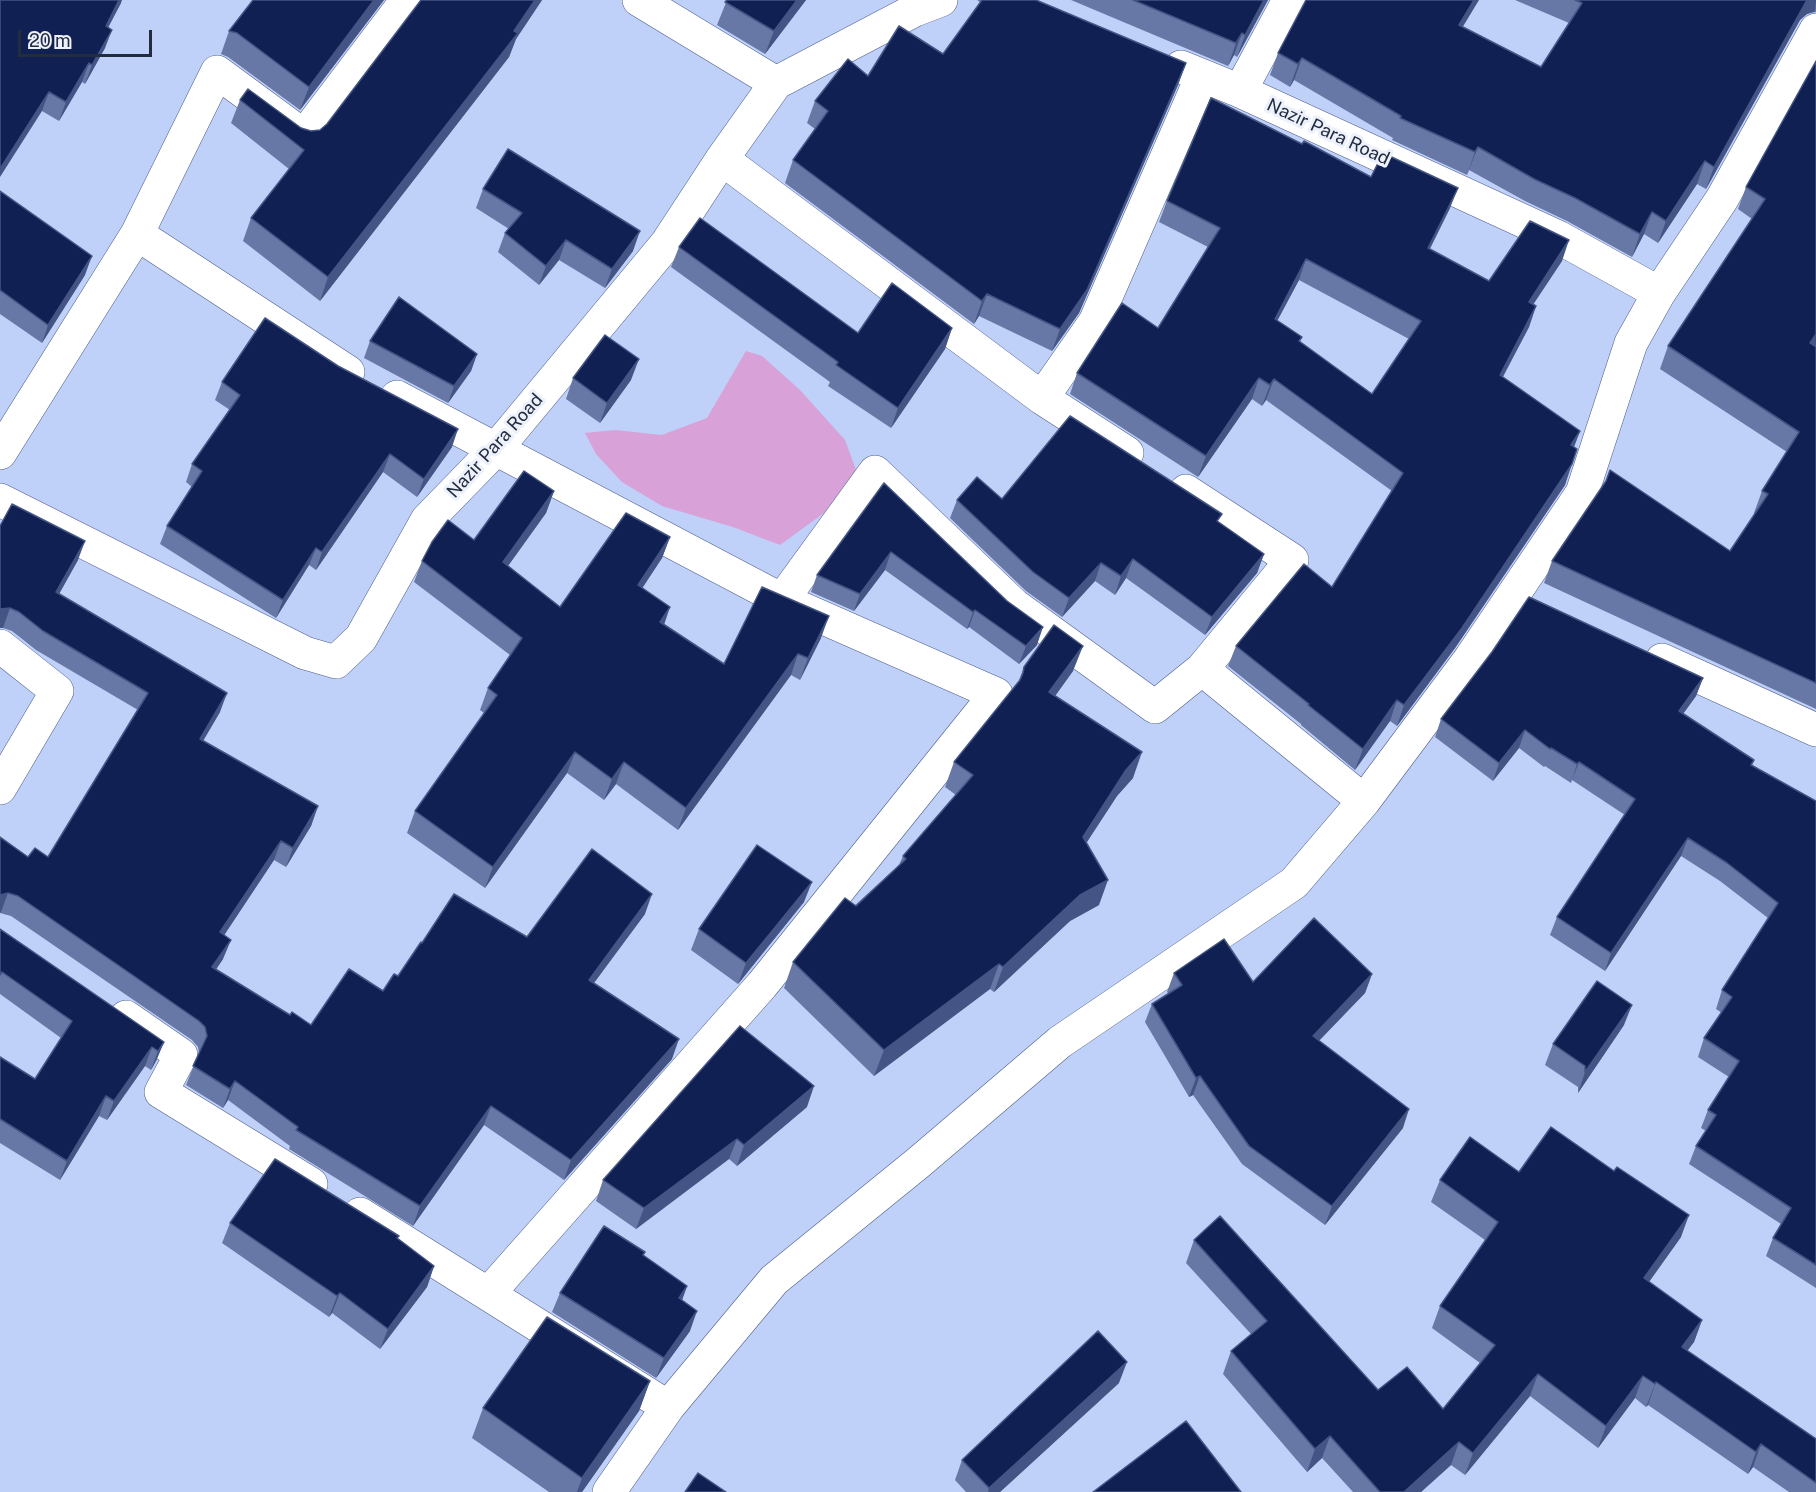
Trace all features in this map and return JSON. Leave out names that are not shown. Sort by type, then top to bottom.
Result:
[{"type":"street","points":[[0,453],[137,234],[217,72],[304,136],[407,0]]},
{"type":"street","points":[[639,0],[776,83]]},
{"type":"street","name":"Nazir Para Road","points":[[0,500],[305,653],[336,662],[361,638],[428,520],[496,449],[667,243],[722,159],[776,83],[915,10],[941,0]]},
{"type":"street","points":[[1239,91],[1289,0]]},
{"type":"street","points":[[609,1492],[668,1407],[774,1280],[918,1163],[1060,1042],[1294,883],[1364,801],[1470,659],[1582,492],[1631,343],[1659,293],[1722,199],[1816,30]]},
{"type":"street","name":"Nazir Para Road","points":[[1156,57],[1239,91],[1558,237],[1659,293]]},
{"type":"street","points":[[1042,398],[1095,322],[1202,76]]},
{"type":"street","points":[[722,159],[1042,398],[1292,560],[1202,669],[1155,707],[1014,605],[875,472],[782,600]]},
{"type":"street","points":[[137,234],[340,367],[782,600],[996,694],[762,985],[488,1294]]},
{"type":"street","points":[[1516,591],[1548,606]]},
{"type":"street","points":[[0,646],[57,691],[0,788]]},
{"type":"street","points":[[1635,647],[1816,730]]},
{"type":"street","points":[[1202,669],[1364,801]]},
{"type":"street","points":[[105,1003],[181,1054],[161,1092],[668,1407]]},
{"type":"shaded area","points":[[746,351],[762,356],[800,390],[845,440],[856,470],[824,513],[780,545],[733,527],[662,506],[622,482],[596,454],[585,433],[615,430],[662,435],[707,418]]},
{"type":"building","points":[[0,0],[119,0],[106,26],[112,30],[92,65],[89,63],[66,102],[49,92],[0,169]]},
{"type":"building","points":[[253,0],[374,0],[309,87],[237,33],[229,31]]},
{"type":"building","points":[[421,0],[535,0],[514,31],[518,33],[328,277],[251,218],[304,150],[240,100],[248,89],[301,128],[311,131],[320,130],[327,124]]},
{"type":"building","points":[[727,0],[797,0],[774,31],[725,2]]},
{"type":"building","points":[[982,0],[1036,0],[1186,63],[1087,290],[1060,329],[987,294],[982,301],[793,160],[828,111],[815,101],[848,59],[868,76],[899,26],[943,54]]},
{"type":"building","points":[[1133,0],[1264,0],[1245,35],[1242,33],[1236,43]]},
{"type":"building","points":[[1306,0],[1474,0],[1459,25],[1541,67],[1582,3],[1575,0],[1807,0],[1714,167],[1705,161],[1666,221],[1652,212],[1640,234],[1478,147],[1475,152],[1400,118],[1401,116],[1302,58],[1298,64],[1278,53]]},
{"type":"building","points":[[1816,61],[1816,334],[1810,343],[1816,347],[1816,683],[1552,561],[1606,481],[1610,470],[1730,551],[1768,494],[1762,491],[1799,432],[1668,346],[1765,199],[1746,187]]},
{"type":"building","points":[[1211,98],[1302,144],[1304,141],[1371,177],[1383,153],[1458,188],[1428,248],[1489,281],[1530,221],[1569,240],[1529,302],[1536,306],[1500,375],[1580,431],[1571,445],[1577,449],[1572,464],[1462,628],[1404,705],[1397,700],[1363,749],[1236,646],[1304,564],[1332,587],[1403,473],[1274,379],[1270,385],[1259,378],[1206,456],[1077,373],[1122,303],[1158,328],[1220,228],[1167,201]],"holes":[[[1306,259],[1421,321],[1372,394],[1299,341],[1302,337],[1275,319]]]},
{"type":"building","points":[[508,149],[640,231],[612,269],[566,240],[546,266],[505,233],[522,213],[483,189]]},
{"type":"building","points":[[0,191],[92,256],[48,325],[0,290]]},
{"type":"building","points":[[700,218],[858,333],[892,283],[952,328],[898,408],[836,365],[838,362],[679,247]]},
{"type":"building","points":[[399,297],[477,354],[454,386],[370,341]]},
{"type":"building","points":[[265,318],[338,366],[458,429],[424,479],[390,454],[322,552],[316,548],[283,600],[167,526],[202,471],[192,464],[240,395],[222,382]]},
{"type":"building","points":[[605,335],[639,359],[607,403],[573,378]]},
{"type":"building","points":[[1070,416],[1222,514],[1217,521],[1264,554],[1212,617],[1133,559],[1121,576],[1101,563],[1069,598],[1033,572],[957,500],[977,477],[1002,499]]},
{"type":"building","points":[[524,471],[554,491],[503,562],[560,607],[626,513],[670,537],[638,585],[670,607],[660,622],[724,664],[762,587],[829,616],[808,658],[798,654],[686,808],[624,762],[612,779],[575,752],[493,867],[415,811],[497,695],[488,688],[522,638],[422,561],[448,520],[474,540]]},
{"type":"building","points":[[884,483],[1007,601],[1043,627],[1026,646],[975,610],[973,612],[891,552],[860,594],[817,575]]},
{"type":"building","points":[[12,504],[85,541],[56,592],[227,693],[200,739],[318,806],[293,848],[281,841],[220,932],[231,940],[212,967],[290,1015],[292,1012],[311,1025],[349,969],[383,991],[394,974],[398,976],[454,894],[527,937],[592,849],[652,894],[589,980],[679,1039],[571,1160],[491,1106],[420,1206],[296,1130],[298,1127],[235,1081],[230,1089],[193,1066],[207,1036],[205,1027],[199,1021],[18,896],[8,893],[0,895],[0,837],[28,857],[35,848],[48,857],[148,693],[43,631],[19,612],[10,608],[0,609],[0,526]]},
{"type":"building","points":[[1529,597],[1703,678],[1679,711],[1754,760],[1751,765],[1816,801],[1816,1265],[1773,1238],[1791,1208],[1696,1146],[1716,1115],[1708,1110],[1739,1061],[1704,1038],[1732,997],[1722,990],[1778,903],[1727,863],[1688,838],[1611,953],[1557,917],[1635,799],[1579,762],[1577,764],[1550,749],[1525,730],[1499,763],[1441,719],[1492,652]]},
{"type":"building","points":[[1054,625],[1083,646],[1049,692],[1142,752],[1126,770],[1083,837],[1108,880],[1080,895],[1003,967],[999,964],[884,1050],[793,962],[845,898],[856,906],[906,859],[903,856],[973,775],[954,762],[1020,680],[1024,667]]},
{"type":"building","points":[[757,845],[812,882],[746,963],[699,929]]},
{"type":"building","points":[[1314,918],[1372,974],[1313,1036],[1409,1109],[1332,1206],[1249,1146],[1200,1076],[1196,1078],[1152,1004],[1182,985],[1174,973],[1224,939],[1253,982]]},
{"type":"building","points":[[0,929],[164,1042],[158,1051],[152,1047],[114,1101],[106,1096],[67,1161],[0,1119],[0,1057],[35,1079],[72,1021],[2,972],[0,975]]},
{"type":"building","points":[[1597,981],[1632,1005],[1585,1072],[1585,1066],[1553,1044]]},
{"type":"building","points":[[740,1026],[814,1086],[744,1145],[737,1139],[644,1208],[603,1180]]},
{"type":"building","points":[[1551,1127],[1614,1171],[1617,1167],[1689,1215],[1644,1278],[1702,1320],[1682,1347],[1816,1439],[1816,1483],[1761,1444],[1756,1452],[1656,1382],[1655,1384],[1643,1376],[1606,1426],[1538,1374],[1473,1453],[1459,1442],[1404,1492],[1380,1492],[1330,1436],[1315,1449],[1231,1351],[1267,1321],[1194,1240],[1220,1216],[1378,1390],[1407,1367],[1443,1409],[1495,1345],[1440,1306],[1498,1222],[1440,1180],[1470,1137],[1519,1172]]},
{"type":"building","points":[[275,1159],[399,1236],[397,1238],[434,1266],[388,1329],[340,1293],[337,1296],[230,1223]]},
{"type":"building","points":[[604,1226],[645,1252],[643,1255],[687,1286],[679,1298],[697,1311],[664,1358],[560,1293]]},
{"type":"building","points":[[547,1317],[650,1381],[582,1478],[483,1408]]},
{"type":"building","points":[[1098,1331],[1127,1362],[989,1488],[962,1460]]},
{"type":"building","points":[[1186,1421],[1241,1492],[1093,1492]]},
{"type":"building","points":[[698,1473],[726,1492],[685,1492]]}]
